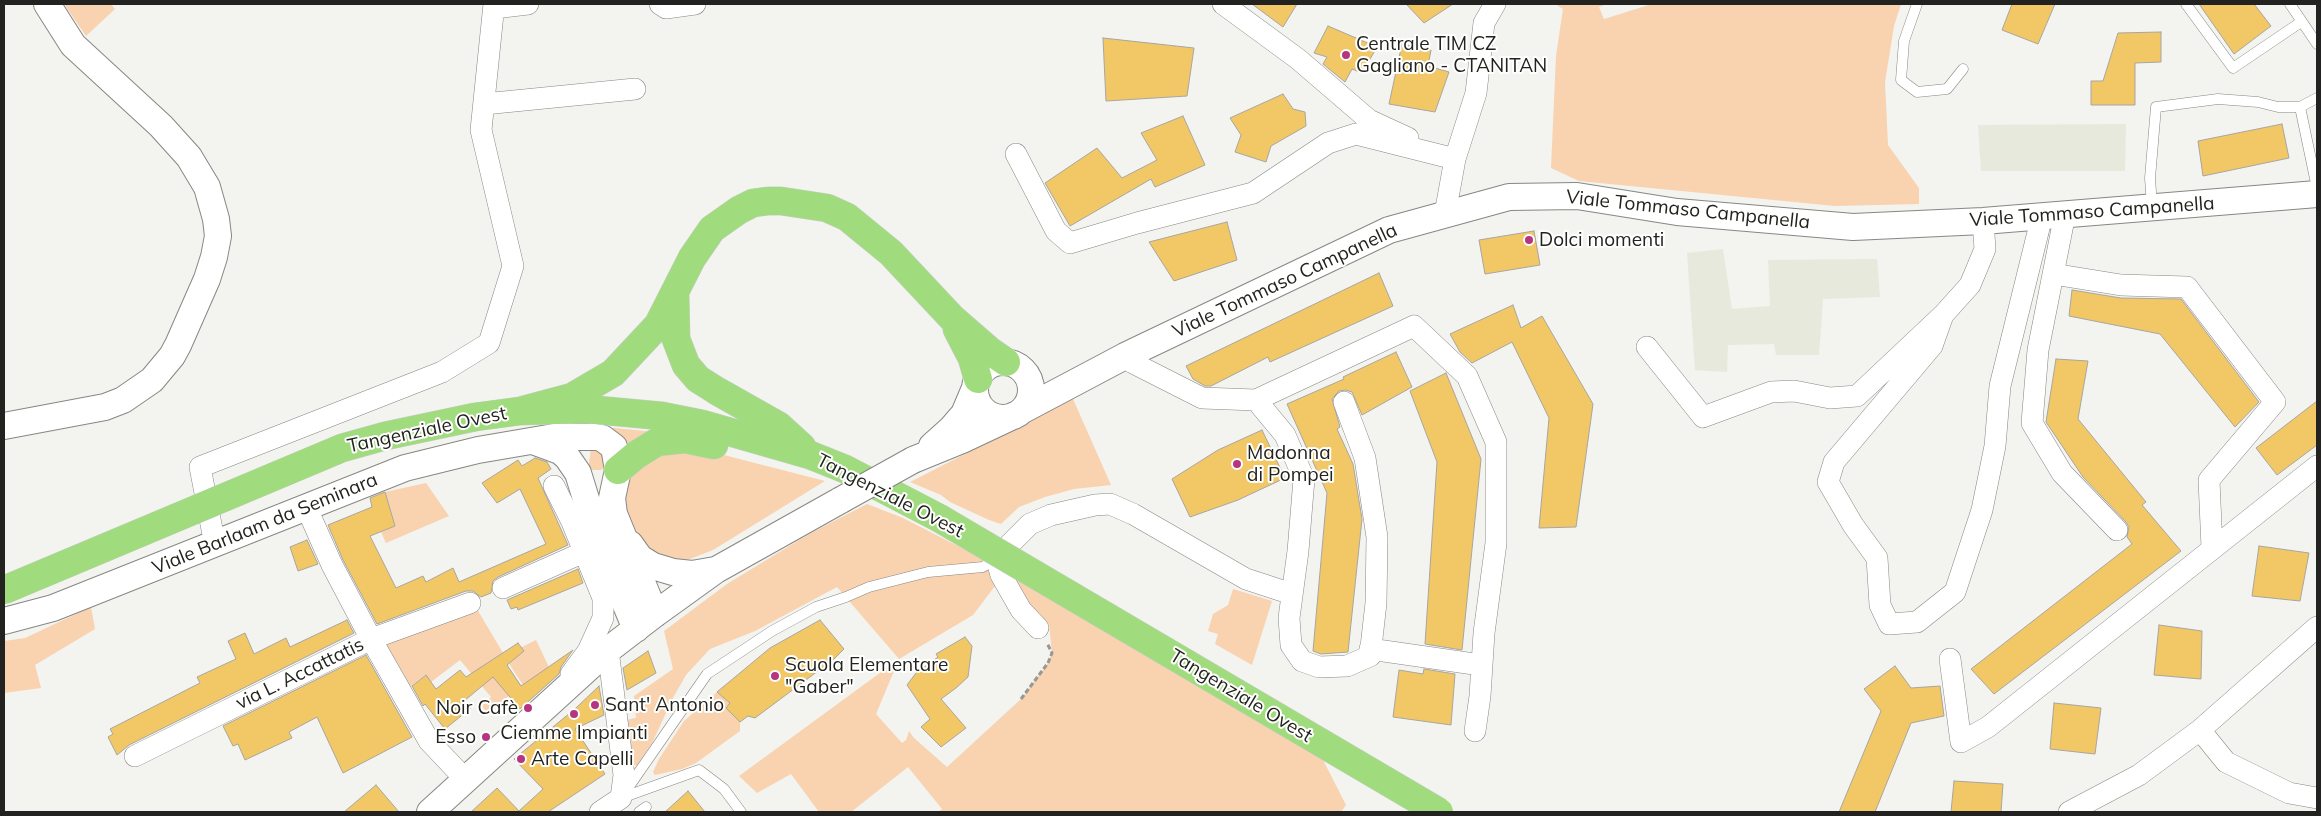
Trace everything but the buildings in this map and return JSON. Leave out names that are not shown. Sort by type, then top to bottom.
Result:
[{"type":"highway","points":[[520,411],[572,397],[613,373],[658,325],[692,258],[712,230],[726,218],[753,203],[781,201],[827,208],[847,217],[890,253],[952,318],[990,351],[1014,365]]},
{"type":"highway","points":[[675,294],[676,339],[686,366],[698,379],[778,426],[810,455]]},
{"type":"highway","points":[[952,318],[972,358],[976,383]]},
{"type":"highway","name":"Tangenziale Ovest","points":[[4,590],[334,451],[385,436],[475,417],[520,411],[586,409],[662,416],[727,430],[810,455],[845,469],[939,518],[1439,812]]},
{"type":"highway","points":[[618,470],[636,455],[657,442],[670,439],[686,439],[747,453],[810,455]]},
{"type":"street","points":[[4,426],[105,406],[123,400],[152,380],[172,356],[178,345],[207,278],[218,236],[216,219],[207,187],[188,157],[161,126],[73,45],[47,4]]},
{"type":"street","points":[[216,544],[200,467],[442,372],[489,343],[513,266],[481,130],[494,6],[528,4]]},
{"type":"street","points":[[660,4],[666,8],[695,4]]},
{"type":"street","points":[[1223,4],[1298,59],[1370,120],[1449,157]]},
{"type":"street","points":[[1445,214],[1449,157],[1476,94],[1484,23],[1496,4]]},
{"type":"street","points":[[484,104],[635,89]]},
{"type":"street","points":[[1016,154],[1056,231],[1070,243],[1137,223],[1253,193],[1328,143],[1356,134],[1449,157]]},
{"type":"street","name":"Viale Tommaso Campanella","points":[[430,812],[608,650],[716,570],[913,460],[962,440],[1125,356],[1389,230],[1509,197],[1577,196],[1677,212],[1853,227],[1983,221],[2152,209],[2317,194]]},
{"type":"street","points":[[2054,215],[2054,274],[2038,350],[2032,422],[2062,473],[2117,530]]},
{"type":"street","points":[[1942,316],[1932,346],[1834,462],[1828,482],[1877,558],[1880,605],[1889,624],[1917,622],[1954,592],[1982,510],[1995,446],[2000,386],[2054,215]]},
{"type":"street","points":[[1647,347],[1703,417],[1771,392],[1794,391],[1830,398],[1857,396],[1942,316],[1970,285],[1985,249],[1983,221]]},
{"type":"street","points":[[2054,274],[2121,285],[2187,287],[2275,402],[2209,480],[2212,548]]},
{"type":"street","points":[[1125,356],[1133,363],[1202,398],[1256,400],[1414,326],[1467,376],[1496,442],[1496,542],[1484,633],[1480,696],[1475,731]]},
{"type":"street","points":[[989,365],[1014,365],[1028,376],[1031,392],[1019,412],[1006,418],[988,413],[980,406],[976,383],[989,365]]},
{"type":"street","name":"Viale Tommaso Campanella","points":[[1014,365],[1042,375],[1054,377],[1095,372]]},
{"type":"street","name":"Viale Tommaso Campanella","points":[[913,460],[940,439],[964,414],[976,383]]},
{"type":"street","points":[[1256,400],[1285,435],[1304,479],[1289,618],[1291,644],[1302,661],[1319,667],[1348,666],[1370,656],[1376,603],[1378,537],[1365,458],[1344,402]]},
{"type":"street","name":"Viale Barlaam da Seminara","points":[[4,621],[53,608],[405,468],[478,450],[554,437],[602,438],[614,448],[618,470]]},
{"type":"street","points":[[531,441],[560,451],[568,457],[578,473],[598,538],[620,591],[646,622]]},
{"type":"street","points":[[1950,659],[1962,742],[1988,727],[2317,466]]},
{"type":"street","points":[[578,473],[584,478],[597,481],[618,470]]},
{"type":"street","points":[[618,470],[612,498],[646,622]]},
{"type":"street","points":[[552,701],[588,651],[603,618],[603,598],[554,486]]},
{"type":"street","points":[[1038,628],[1017,603],[1001,575],[996,558],[1030,524],[1051,515],[1095,505],[1110,504],[1133,514],[1246,579],[1292,594]]},
{"type":"street","points":[[312,520],[332,565],[371,639],[429,740],[465,779]]},
{"type":"street","points":[[619,529],[640,558],[653,566],[673,572],[692,574],[716,570]]},
{"type":"street","points":[[503,588],[584,552]]},
{"type":"street","points":[[600,812],[621,798],[624,775],[608,650],[616,629],[620,591]]},
{"type":"street","name":"via L. Accattatis","points":[[135,756],[371,639],[470,603]]},
{"type":"street","points":[[2069,812],[2139,776],[2200,730],[2317,626]]},
{"type":"street","points":[[1370,649],[1481,665]]},
{"type":"street","points":[[2200,730],[2226,762],[2289,794],[2317,798]]},
{"type":"lane","points":[[1917,4],[1904,41],[1902,80],[1917,92],[1947,89],[1963,69]]},
{"type":"lane","points":[[2186,4],[2233,68],[2301,22]]},
{"type":"lane","points":[[2290,4],[2317,44]]},
{"type":"lane","points":[[2152,209],[2150,178],[2156,107],[2218,99],[2258,102],[2278,107],[2300,107],[2317,98]]},
{"type":"lane","points":[[2300,107],[2317,188]]},
{"type":"lane","points":[[621,798],[707,674],[772,631],[816,607],[846,598],[869,586],[928,572],[983,567],[996,558]]},
{"type":"lane","points":[[621,798],[699,770],[724,789],[741,812]]},
{"type":"path","points":[[1021,699],[1048,663],[1052,653],[1038,628]]},
{"type":"shaded area","points":[[64,4],[111,4],[115,9],[86,36]]},
{"type":"shaded area","points":[[1555,4],[1607,4],[1599,7],[1604,19],[1652,4],[1901,4],[1894,26],[1885,82],[1888,145],[1919,188],[1919,204],[1835,206],[1579,181],[1551,168],[1556,56],[1563,9]]},
{"type":"shaded area","points":[[2126,124],[2125,171],[1981,171],[1978,125]]},
{"type":"shaded area","points":[[1723,249],[1732,309],[1770,306],[1768,260],[1877,259],[1880,297],[1823,299],[1819,355],[1776,355],[1774,344],[1728,345],[1727,372],[1695,370],[1687,253]]},
{"type":"shaded area","points":[[1073,399],[1111,485],[1074,489],[1045,497],[1019,507],[1001,524],[910,482]]},
{"type":"shaded area","points":[[576,427],[615,428],[655,432],[627,450]]},
{"type":"shaded area","points":[[685,445],[825,481],[713,550],[685,561],[646,554],[626,528],[623,493],[629,478],[639,464]]},
{"type":"shaded area","points":[[591,448],[603,450],[606,466],[601,470],[588,470]]},
{"type":"shaded area","points":[[426,483],[449,516],[386,543],[381,532],[395,526],[385,492]]},
{"type":"shaded area","points":[[867,504],[903,518],[993,564],[998,582],[973,615],[899,659],[837,587],[755,631],[710,649],[686,675],[652,743],[637,765],[632,766],[624,720],[636,718],[634,696],[673,669],[664,631],[727,584],[809,534]]},
{"type":"shaded area","points":[[1015,573],[1319,752],[1346,805],[1341,812],[938,812],[942,809],[908,767],[851,812],[819,812],[791,774],[757,793],[739,776],[899,659],[876,714],[902,743],[906,740],[909,731],[914,738],[947,767],[1021,699],[1048,663],[1052,653],[1049,624],[1039,618],[1016,588]]},
{"type":"shaded area","points":[[1233,589],[1272,601],[1252,665],[1215,644],[1218,634],[1208,631],[1213,614],[1228,605]]},
{"type":"shaded area","points":[[474,604],[503,653],[487,664],[509,696],[487,713],[482,706],[491,697],[460,660],[431,682],[425,675],[406,690],[380,643]]},
{"type":"shaded area","points":[[91,607],[95,629],[35,665],[41,688],[4,693],[4,641],[25,638]]},
{"type":"shaded area","points":[[536,640],[549,667],[523,685],[504,656]]},
{"type":"shaded area","points":[[717,692],[730,703],[726,708],[740,722],[740,731],[696,763],[682,769],[655,775],[653,772],[659,759],[684,721]]},
{"type":"place","name":"Centrale TIM CZ Gagliano - CTANITAN","points":[[1346,55]]},
{"type":"place","name":"Dolci momenti","points":[[1529,240]]},
{"type":"place","name":"Madonna di Pompei","points":[[1237,464]]},
{"type":"place","name":"Scuola Elementare \"Gaber\"","points":[[775,676]]},
{"type":"place","name":"Sant' Antonio","points":[[595,705]]},
{"type":"place","name":"Noir Cafè","points":[[528,708]]},
{"type":"place","name":"Ciemme Impianti","points":[[574,714]]},
{"type":"place","name":"Esso","points":[[486,737]]},
{"type":"place","name":"Arte Capelli","points":[[521,759]]}]
